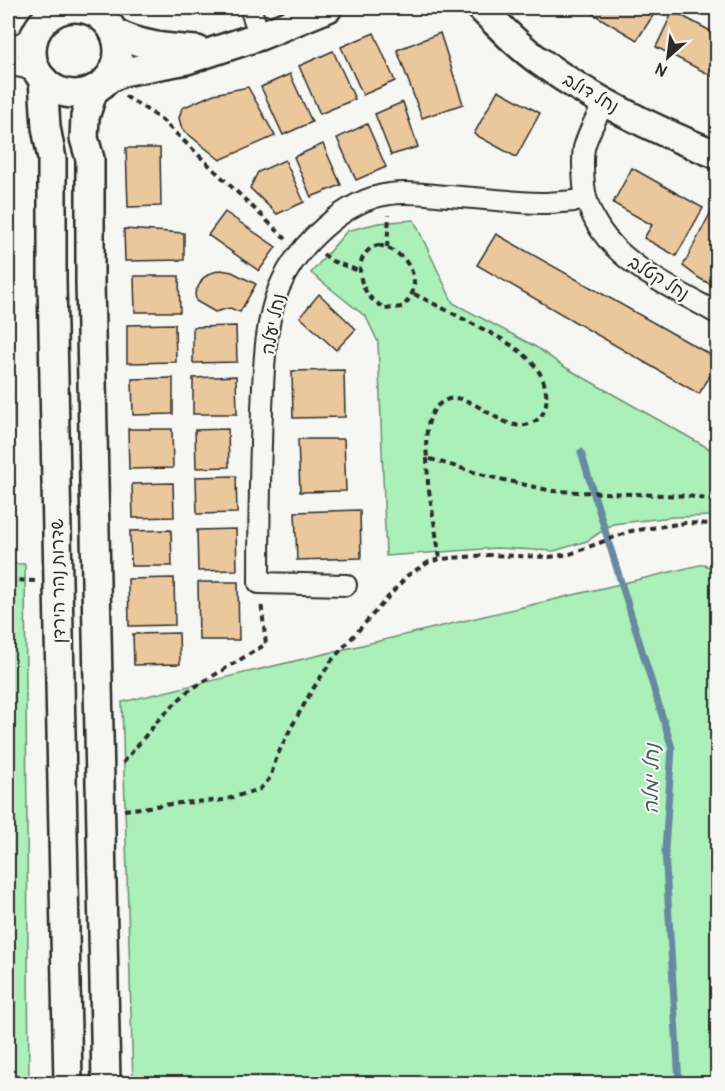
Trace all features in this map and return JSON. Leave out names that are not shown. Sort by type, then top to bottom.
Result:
[{"type":"main road","points":[[213,50],[170,48],[136,42],[89,10],[69,8],[51,16],[32,16],[32,53],[41,77],[52,87],[76,94],[123,72],[187,60],[260,36],[328,8]]},
{"type":"main road","name":"נחל דולב","points":[[481,8],[541,63],[604,102],[717,155]]},
{"type":"main road","points":[[102,83],[113,71],[118,58],[118,45],[104,19]]},
{"type":"main road","name":"שדרות נהר הירדן","points":[[41,77],[52,159],[52,293],[68,1083]]},
{"type":"main road","name":"שדרות נהר הירדן","points":[[102,83],[85,117],[84,138],[90,159],[90,293],[106,1083]]},
{"type":"street","points":[[250,8],[260,36]]},
{"type":"street","points":[[8,50],[25,41],[32,16]]},
{"type":"street","points":[[8,64],[26,68],[41,77]]},
{"type":"street","name":"נחל קטלב","points":[[604,102],[585,147],[582,160],[586,200],[603,234],[636,266],[717,314]]},
{"type":"street","name":"נחל יעלה","points":[[259,583],[259,486],[268,335],[280,286],[304,247],[347,211],[371,198],[391,194],[540,203],[586,200]]},
{"type":"street","points":[[259,583],[346,585]]},
{"type":"path","points":[[102,83],[160,118],[304,247],[359,271]]},
{"type":"path","points":[[387,247],[391,194]]},
{"type":"path","points":[[378,245],[387,247],[400,255],[414,277],[414,294],[402,307],[393,309],[385,309],[370,298],[359,271],[363,255],[369,248],[378,245]]},
{"type":"path","points":[[414,294],[511,344],[528,358],[546,387],[546,409],[540,418],[528,424],[516,426],[462,399],[451,399],[442,403],[427,427],[428,484],[440,559]]},
{"type":"path","points":[[427,458],[487,476],[552,491],[688,496],[717,501]]},
{"type":"path","points":[[120,810],[224,800],[260,789],[270,778],[277,756],[310,692],[332,660],[408,575],[429,562],[488,555],[549,557],[570,554],[631,531],[685,523],[717,524]]},
{"type":"path","points":[[100,791],[155,724],[188,691],[266,644],[259,583]]},
{"type":"green space","points":[[414,220],[453,303],[536,347],[563,366],[717,453],[717,516],[672,517],[613,524],[587,541],[554,551],[497,548],[386,556],[378,342],[366,317],[311,273],[347,231],[378,223]]},
{"type":"green space","points":[[8,398],[13,398],[12,486],[8,486]]},
{"type":"green space","points":[[8,564],[25,564],[29,1084],[8,1083]]},
{"type":"green space","points":[[704,564],[718,573],[717,1083],[133,1083],[122,702]]},
{"type":"building","points":[[158,8],[217,8],[217,9],[158,13]]},
{"type":"building","points":[[583,8],[658,8],[637,40]]},
{"type":"building","points":[[673,11],[718,35],[718,79],[656,47]]},
{"type":"building","points":[[374,33],[395,81],[363,95],[341,47]]},
{"type":"building","points":[[440,33],[463,104],[422,118],[397,50]]},
{"type":"building","points":[[333,51],[355,99],[320,114],[299,66]]},
{"type":"building","points":[[290,74],[312,122],[283,135],[261,87]]},
{"type":"building","points":[[248,87],[275,136],[220,160],[182,129],[179,118],[182,108],[214,94]]},
{"type":"building","points":[[498,90],[540,113],[516,157],[474,134]]},
{"type":"building","points":[[403,102],[418,147],[391,155],[375,114]]},
{"type":"building","points":[[367,124],[386,167],[356,180],[337,138]]},
{"type":"building","points":[[323,144],[341,185],[311,197],[294,157]]},
{"type":"building","points":[[126,148],[160,148],[161,206],[128,207]]},
{"type":"building","points":[[285,160],[304,202],[277,214],[250,188],[258,172]]},
{"type":"building","points":[[632,168],[703,208],[676,256],[644,238],[652,225],[613,203]]},
{"type":"building","points":[[714,206],[718,208],[718,289],[683,266]]},
{"type":"building","points":[[225,212],[276,247],[259,271],[208,235]]},
{"type":"building","points":[[124,229],[184,233],[184,260],[125,261]]},
{"type":"building","points":[[496,234],[718,359],[718,363],[699,394],[477,265]]},
{"type":"building","points":[[221,270],[232,272],[256,284],[240,312],[230,308],[215,312],[196,301],[195,293],[203,278]]},
{"type":"building","points":[[134,276],[179,276],[180,312],[135,312]]},
{"type":"building","points":[[319,294],[356,329],[336,350],[300,317]]},
{"type":"building","points":[[175,324],[176,362],[127,363],[127,325]]},
{"type":"building","points":[[236,326],[237,362],[193,363],[193,327]]},
{"type":"building","points":[[344,370],[345,417],[293,418],[292,371]]},
{"type":"building","points":[[236,376],[237,414],[193,414],[193,378]]},
{"type":"building","points":[[173,378],[173,414],[133,415],[132,379]]},
{"type":"building","points":[[128,429],[172,429],[173,468],[129,469]]},
{"type":"building","points":[[228,429],[229,467],[196,468],[195,430]]},
{"type":"building","points":[[298,439],[344,439],[346,491],[300,492]]},
{"type":"building","points":[[236,476],[237,513],[197,514],[196,477]]},
{"type":"building","points":[[173,483],[174,517],[133,518],[132,484]]},
{"type":"building","points":[[360,510],[361,558],[297,560],[295,512]]},
{"type":"building","points":[[236,529],[237,570],[198,571],[197,530]]},
{"type":"building","points":[[171,530],[172,566],[131,566],[130,531]]},
{"type":"building","points":[[174,578],[175,625],[129,626],[128,579]]},
{"type":"building","points":[[198,582],[238,582],[239,640],[199,640]]},
{"type":"building","points":[[179,633],[180,664],[134,665],[133,634]]},
{"type":"waterway","name":"נחל ימלה","points":[[581,452],[672,748],[665,850],[679,1084]]}]
